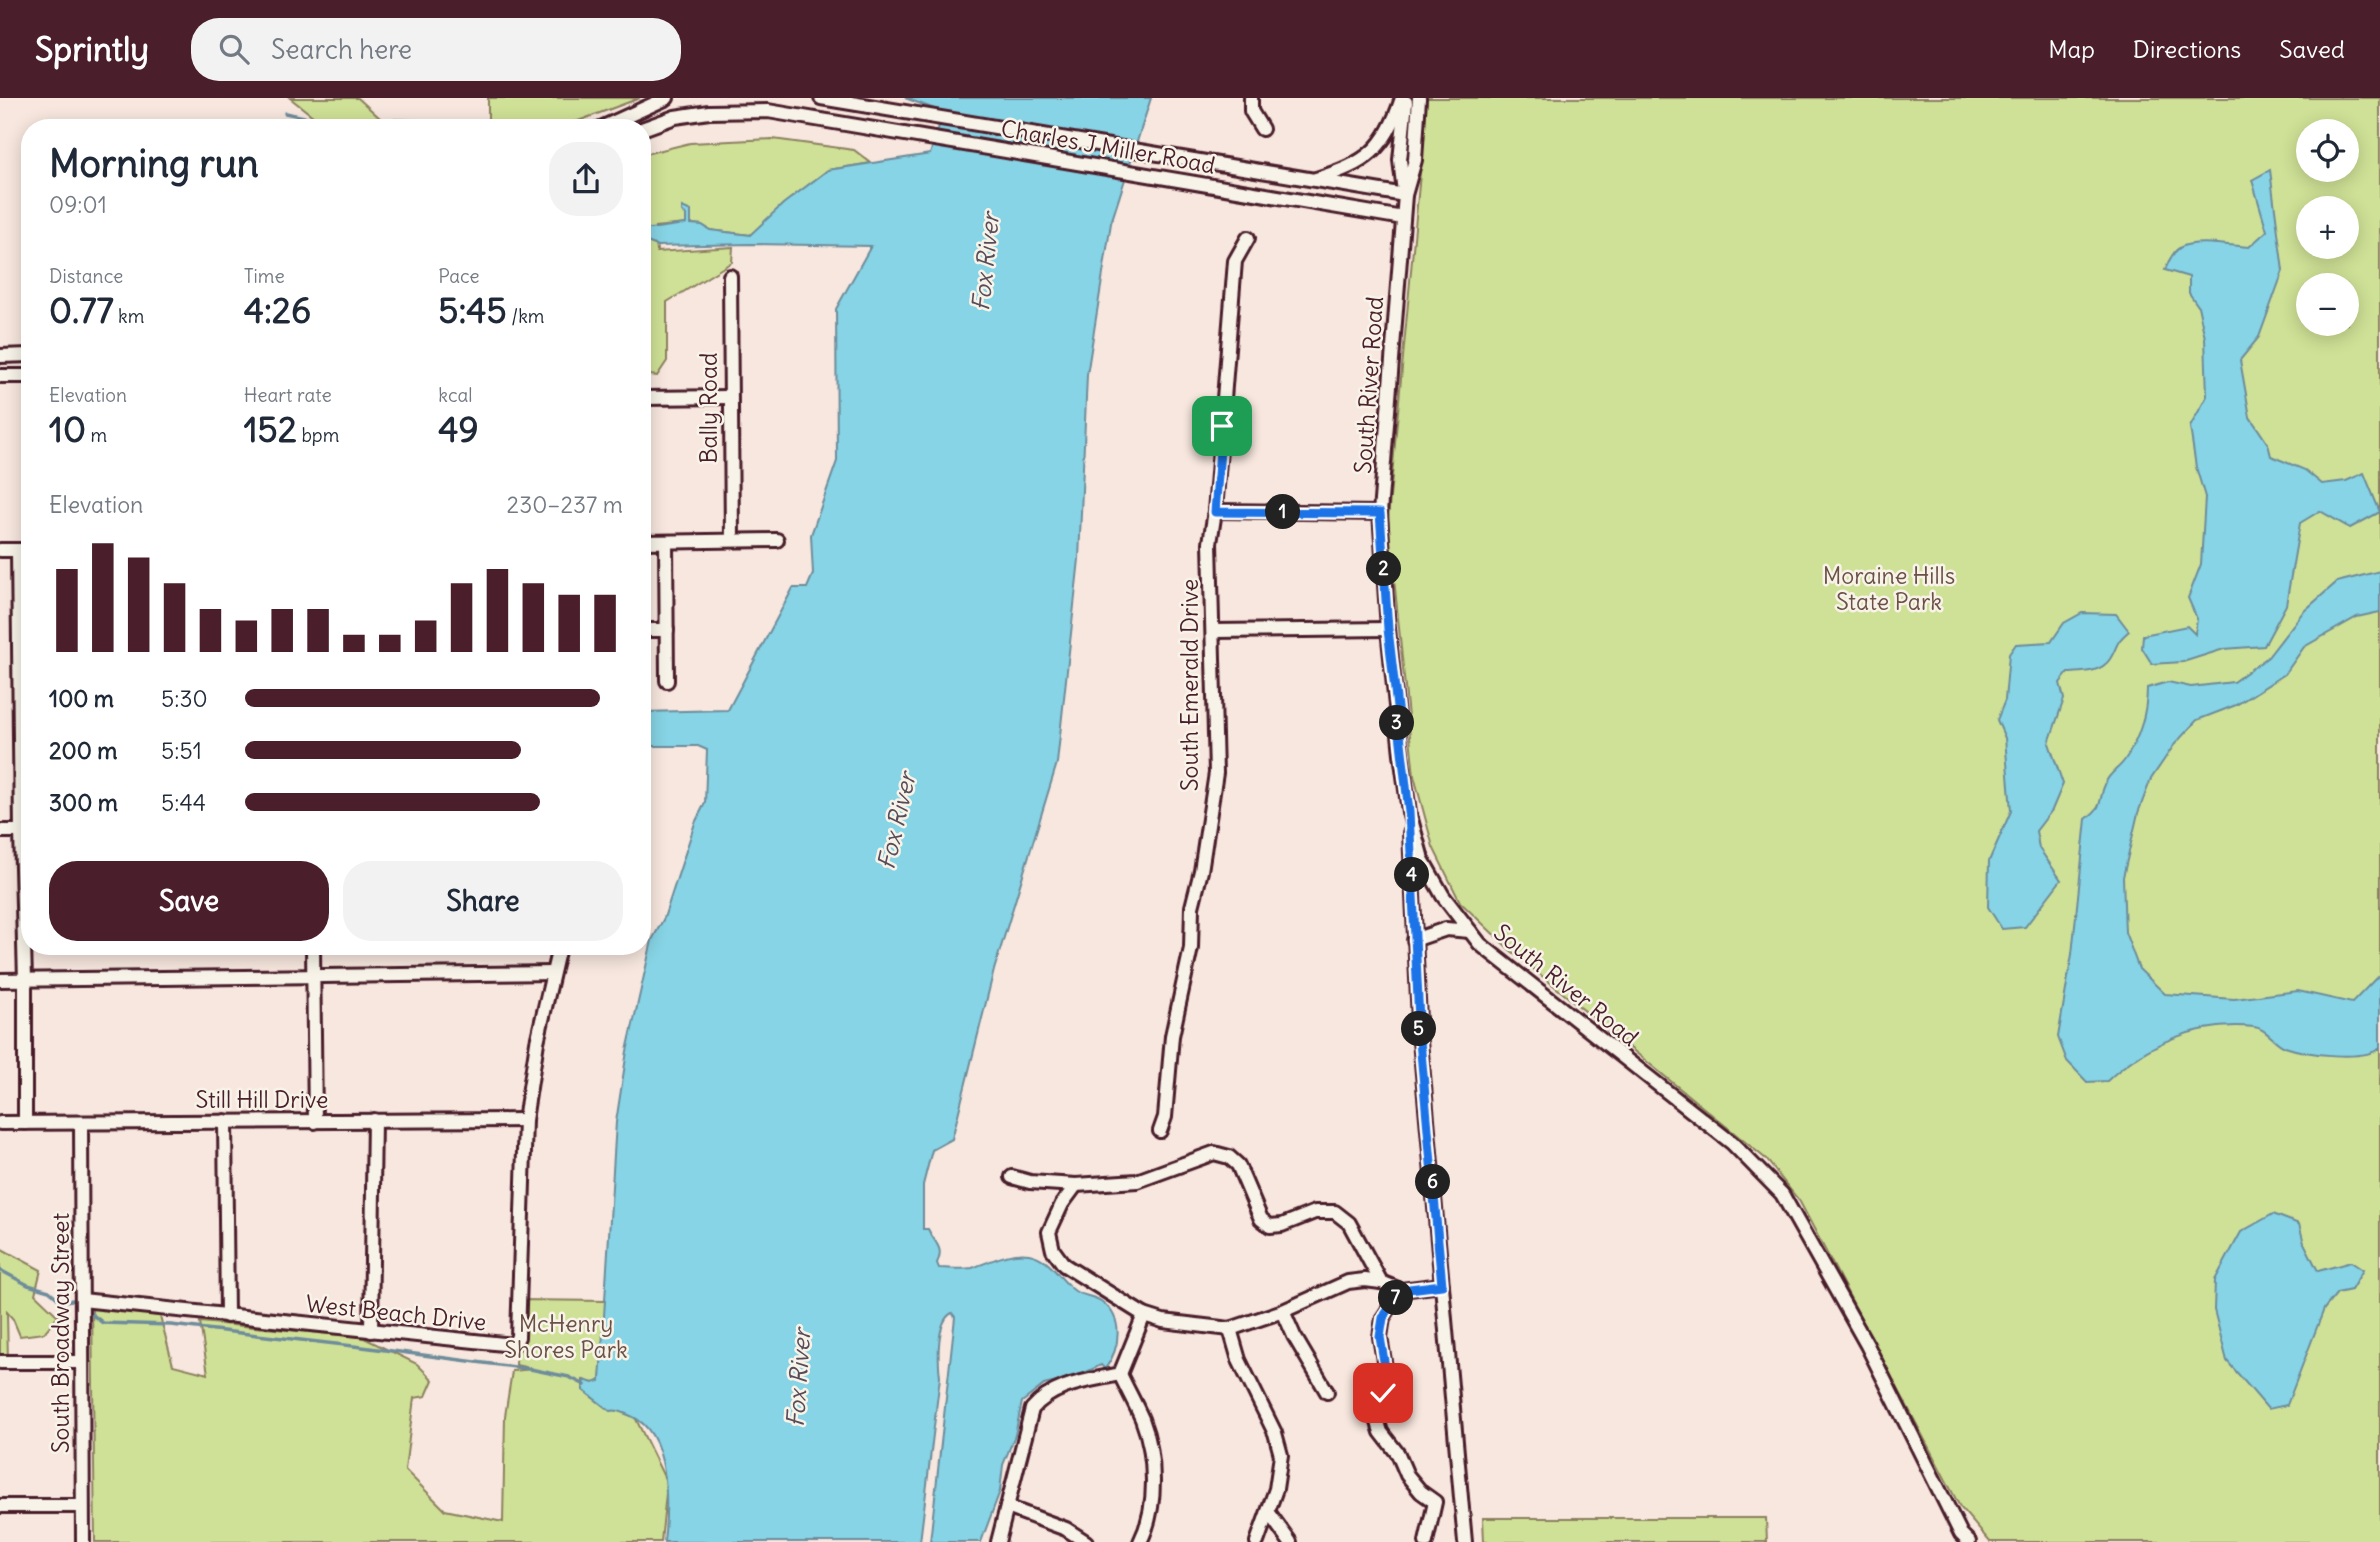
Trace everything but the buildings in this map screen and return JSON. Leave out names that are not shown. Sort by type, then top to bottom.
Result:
[{"type":"street","points":[[621,119],[667,98]]},
{"type":"street","name":"Charles J Miller Road","points":[[821,98],[1405,195]]},
{"type":"street","points":[[1251,98],[1251,111],[1262,129]]},
{"type":"street","points":[[1314,180],[1346,170],[1377,149],[1404,98]]},
{"type":"street","name":"South River Road","points":[[1404,98],[1399,160],[1405,195]]},
{"type":"street","name":"South River Road","points":[[1419,98],[1415,160],[1405,195],[1380,513],[1388,629],[1409,812],[1422,859],[1443,896],[1480,944],[1732,1143],[1782,1194],[1867,1345],[1961,1534],[1969,1542]]},
{"type":"street","name":"Charles J Miller Road","points":[[651,126],[686,115],[768,110],[1403,218]]},
{"type":"street","name":"South Emerald Drive","points":[[1160,1131],[1166,1117],[1172,1036],[1191,948],[1192,907],[1201,872],[1216,773],[1210,543],[1215,512],[1234,261],[1248,238]]},
{"type":"street","name":"Bally Road","points":[[730,276],[732,540]]},
{"type":"street","points":[[0,356],[21,355]]},
{"type":"street","points":[[0,376],[21,376]]},
{"type":"street","points":[[651,398],[730,397]]},
{"type":"street","points":[[1215,512],[1380,513]]},
{"type":"street","points":[[651,542],[776,540]]},
{"type":"street","points":[[666,542],[667,681]]},
{"type":"street","points":[[0,550],[21,550]]},
{"type":"street","points":[[1214,631],[1388,629]]},
{"type":"street","points":[[651,630],[667,630]]},
{"type":"street","points":[[1409,812],[1420,1041],[1465,1542]]},
{"type":"street","points":[[0,831],[21,831]]},
{"type":"street","points":[[1414,940],[1446,929],[1470,931]]},
{"type":"street","points":[[25,955],[25,1123]]},
{"type":"street","points":[[313,955],[315,1122]]},
{"type":"street","name":"West Beach Drive","points":[[82,1300],[509,1346],[515,1342],[518,1337],[525,1120],[537,1042],[557,955]]},
{"type":"street","points":[[0,980],[552,973]]},
{"type":"street","name":"Still Hill Drive","points":[[0,1123],[525,1120]]},
{"type":"street","points":[[225,1121],[227,1316]]},
{"type":"street","points":[[372,1331],[374,1121]]},
{"type":"street","name":"South Broadway Street","points":[[81,1124],[83,1542]]},
{"type":"street","points":[[1012,1177],[1030,1182],[1076,1185],[1137,1181],[1214,1153],[1229,1157],[1238,1164],[1261,1220],[1270,1226],[1282,1225],[1315,1213],[1335,1212],[1349,1223],[1381,1282]]},
{"type":"street","points":[[1076,1185],[1062,1204],[1049,1233],[1053,1250],[1064,1265],[1144,1315],[1163,1321],[1230,1329],[1283,1311],[1348,1282],[1381,1282],[1401,1290],[1442,1285]]},
{"type":"street","points":[[1401,1290],[1383,1318],[1380,1337],[1386,1373],[1377,1419],[1381,1432],[1398,1454],[1407,1475],[1421,1492],[1435,1502],[1461,1500]]},
{"type":"street","points":[[1283,1311],[1294,1336],[1327,1392]]},
{"type":"street","points":[[1140,1542],[1151,1509],[1152,1476],[1148,1440],[1142,1420],[1120,1374],[1144,1315]]},
{"type":"street","points":[[1230,1329],[1240,1360],[1275,1433],[1281,1455],[1276,1489],[1257,1542]]},
{"type":"street","points":[[0,1362],[82,1362]]},
{"type":"street","points":[[998,1542],[1032,1409],[1041,1398],[1053,1390],[1120,1374]]},
{"type":"street","points":[[1426,1542],[1435,1502]]},
{"type":"street","points":[[0,1506],[82,1506]]},
{"type":"street","points":[[1007,1507],[1066,1530],[1086,1542]]},
{"type":"street","points":[[1269,1513],[1290,1542]]},
{"type":"green space","points":[[290,98],[358,98],[381,119],[317,119]]},
{"type":"green space","points":[[488,98],[640,98],[584,119],[488,119]]},
{"type":"green space","name":"Moraine Hills State Park","points":[[1427,98],[2380,98],[2380,1542],[1990,1542],[1960,1507],[1800,1202],[1766,1159],[1509,949],[1460,902],[1433,847],[1414,776],[1388,519]]},
{"type":"green space","points":[[773,139],[854,150],[871,163],[828,170],[784,204],[751,235],[710,230],[702,225],[691,224],[686,215],[686,224],[655,227],[657,252],[733,247],[732,262],[667,302],[667,361],[657,376],[651,375],[651,153],[690,143]]},
{"type":"green space","points":[[0,1248],[41,1270],[35,1294],[58,1316],[44,1333],[20,1336],[7,1312],[8,1362],[0,1362]]},
{"type":"green space","name":"McHenry Shores Park","points":[[519,1300],[607,1301],[600,1381],[593,1383],[583,1380],[583,1390],[610,1411],[615,1410],[635,1417],[667,1483],[661,1542],[95,1542],[92,1307],[160,1316],[173,1365],[208,1374],[200,1322],[362,1337],[417,1364],[433,1380],[426,1396],[414,1398],[405,1470],[445,1510],[503,1522],[505,1416],[512,1371],[534,1369],[516,1365]]},
{"type":"green space","points":[[1483,1518],[1766,1518],[1767,1542],[1484,1542]]},
{"type":"water","name":"Fox River","points":[[905,98],[1151,98],[1111,223],[1087,375],[1079,559],[1057,763],[994,970],[952,1139],[932,1150],[923,1185],[923,1229],[928,1229],[938,1245],[939,1268],[972,1268],[1022,1253],[1037,1256],[1075,1291],[1098,1299],[1109,1308],[1117,1325],[1117,1343],[1105,1369],[1101,1365],[1074,1378],[1044,1385],[1022,1402],[1015,1435],[1003,1465],[1000,1491],[981,1542],[930,1542],[955,1317],[952,1313],[943,1324],[939,1342],[940,1377],[920,1542],[664,1542],[666,1491],[660,1454],[654,1438],[644,1425],[631,1416],[610,1411],[583,1390],[584,1380],[593,1383],[600,1381],[616,1122],[627,1051],[649,955],[651,955],[652,940],[664,918],[695,823],[705,803],[707,750],[698,746],[651,746],[651,712],[728,710],[793,588],[807,588],[813,574],[811,535],[837,461],[836,309],[871,246],[657,246],[651,244],[651,229],[686,224],[682,207],[691,211],[691,224],[702,225],[710,230],[750,235],[783,204],[828,170],[930,154],[940,123],[940,111]]},
{"type":"water","points":[[2270,170],[2283,271],[2259,337],[2240,360],[2250,417],[2268,444],[2271,456],[2305,470],[2322,484],[2346,481],[2364,473],[2380,512],[2350,528],[2320,511],[2300,523],[2286,605],[2264,646],[2224,649],[2183,662],[2152,664],[2142,648],[2143,635],[2187,626],[2195,634],[2197,619],[2188,598],[2201,564],[2205,497],[2196,467],[2190,427],[2207,396],[2205,338],[2198,306],[2189,293],[2189,277],[2165,270],[2173,254],[2181,247],[2205,243],[2249,247],[2267,231],[2252,180]]},
{"type":"water","points":[[2380,571],[2380,612],[2357,617],[2304,647],[2285,674],[2236,705],[2197,720],[2174,745],[2151,779],[2138,813],[2123,877],[2125,932],[2139,969],[2165,994],[2234,999],[2298,991],[2352,1003],[2380,974],[2380,1048],[2361,1055],[2320,1054],[2285,1047],[2254,1027],[2213,1028],[2174,1038],[2156,1046],[2107,1081],[2087,1082],[2067,1061],[2058,1037],[2072,954],[2086,819],[2096,810],[2107,779],[2124,761],[2134,744],[2144,717],[2147,688],[2168,682],[2191,687],[2233,682],[2268,657],[2303,612],[2337,582]]},
{"type":"water","points":[[2082,613],[2116,614],[2129,631],[2118,642],[2106,664],[2091,671],[2068,673],[2060,683],[2064,699],[2049,743],[2063,784],[2052,810],[2036,831],[2039,848],[2061,880],[2025,927],[2002,929],[1988,907],[1989,861],[2011,811],[2005,738],[1997,720],[2005,700],[2009,654],[2016,644],[2051,642],[2064,623]]},
{"type":"water","points":[[2273,1214],[2299,1224],[2304,1243],[2318,1271],[2351,1262],[2363,1270],[2351,1290],[2337,1293],[2324,1309],[2287,1405],[2268,1409],[2227,1361],[2214,1310],[2215,1280],[2241,1232]]},
{"type":"waterway","points":[[285,113],[307,119]]},
{"type":"waterway","points":[[0,1270],[28,1285],[49,1291],[61,1301],[74,1300],[79,1305]]},
{"type":"waterway","points":[[85,1309],[103,1323],[171,1325],[362,1347],[530,1369],[569,1377],[585,1385]]},
{"type":"route","points":[[1222,426],[1215,512],[1380,513],[1388,629],[1409,812],[1420,1041],[1442,1285],[1401,1290],[1383,1318],[1380,1337],[1386,1373],[1383,1393]]}]
